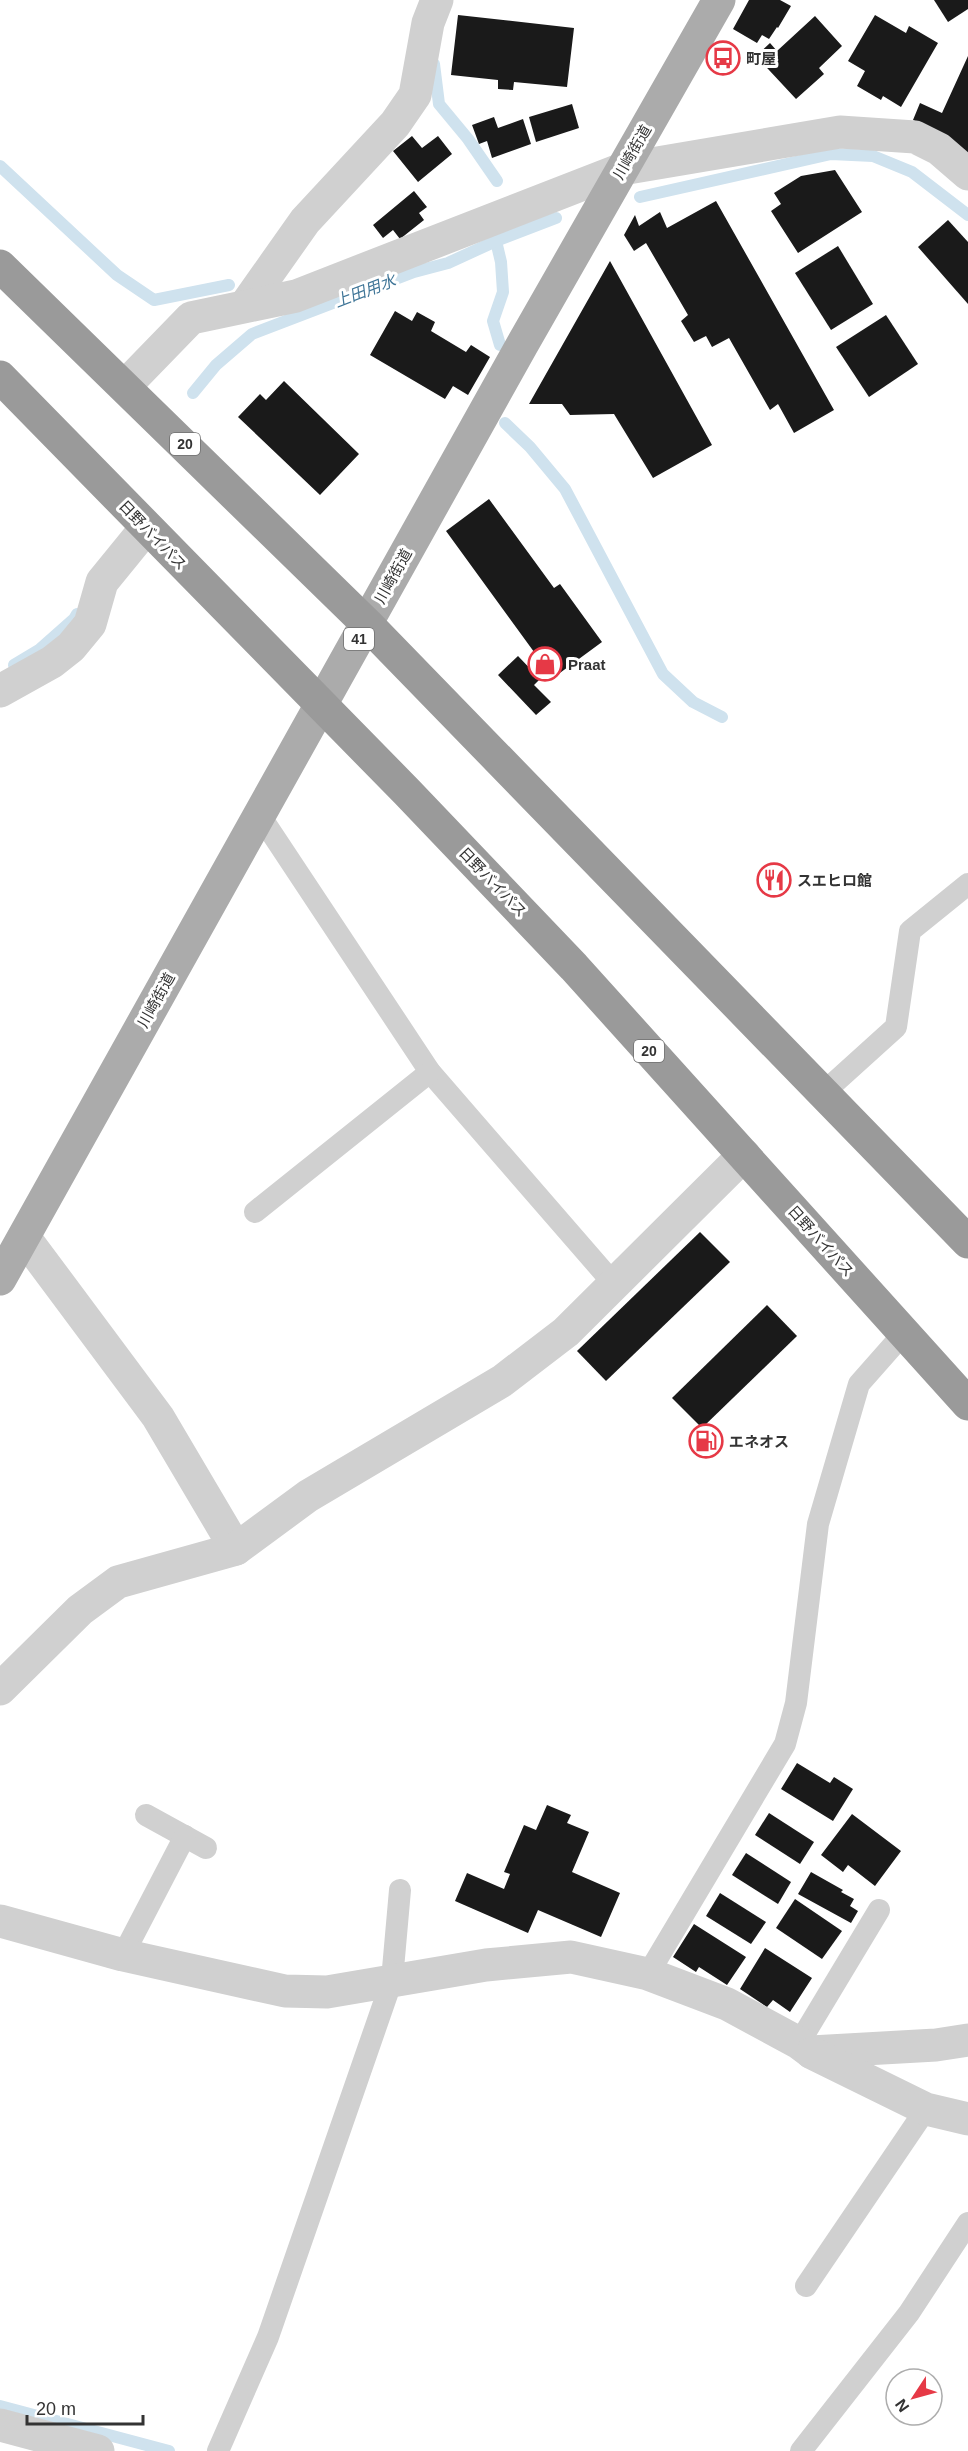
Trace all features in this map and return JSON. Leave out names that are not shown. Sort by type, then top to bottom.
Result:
[{"type":"highway","name":"20","points":[[0,266],[367,624],[968,1242]]},
{"type":"highway","name":"日野バイパス","points":[[0,377],[566,958],[968,1404]]},
{"type":"main road","name":"川崎街道","points":[[0,1279],[719,0]]},
{"type":"street","points":[[245,306],[305,221],[395,124],[415,95],[428,23],[437,0]]},
{"type":"street","points":[[125,386],[191,318],[296,296],[622,169],[840,132],[915,136],[939,149],[968,174]]},
{"type":"street","points":[[0,691],[51,662],[71,647],[90,624],[102,582],[146,528]]},
{"type":"street","points":[[0,1689],[80,1610],[118,1582],[236,1549],[308,1496],[502,1381],[566,1332],[744,1155]]},
{"type":"street","points":[[24,1237],[158,1417],[236,1549]]},
{"type":"street","points":[[0,1921],[123,1955],[285,1990],[327,1992],[530,1959],[571,1957],[648,1974],[727,2004],[805,2048],[926,2109],[968,2119]]},
{"type":"street","points":[[805,2048],[936,2045],[968,2040]]},
{"type":"street","points":[[0,2425],[63,2447],[98,2451]]},
{"type":"lane","points":[[260,814],[430,1072],[614,1284]]},
{"type":"lane","points":[[823,1093],[896,1027],[910,931],[968,884]]},
{"type":"lane","points":[[255,1212],[430,1072]]},
{"type":"lane","points":[[648,1974],[785,1744],[796,1703],[818,1524],[859,1384],[904,1333]]},
{"type":"lane","points":[[146,1815],[206,1848]]},
{"type":"lane","points":[[123,1955],[185,1836]]},
{"type":"lane","points":[[218,2451],[268,2337],[392,1980],[400,1890]]},
{"type":"lane","points":[[805,2048],[879,1910]]},
{"type":"lane","points":[[806,2286],[926,2109]]},
{"type":"lane","points":[[801,2451],[909,2313],[968,2223]]},
{"type":"building","points":[[749,0],[780,0],[791,6],[769,39],[762,35],[757,43],[733,29]]},
{"type":"building","points":[[934,0],[968,0],[968,9],[948,22]]},
{"type":"building","points":[[458,15],[574,28],[567,87],[514,82],[513,90],[498,89],[498,80],[451,75]]},
{"type":"building","points":[[875,15],[906,33],[909,26],[938,43],[901,107],[883,96],[881,100],[857,86],[865,71],[848,61]]},
{"type":"building","points":[[815,16],[842,46],[819,68],[824,74],[796,99],[756,56],[770,43],[777,51]]},
{"type":"building","points":[[968,56],[968,160],[941,133],[913,120],[920,103],[942,113]]},
{"type":"building","points":[[572,104],[579,128],[536,142],[529,117]]},
{"type":"building","points":[[494,117],[498,128],[523,119],[531,144],[492,158],[487,141],[479,144],[472,125]]},
{"type":"building","points":[[412,136],[422,148],[438,136],[452,154],[418,182],[393,151]]},
{"type":"building","points":[[835,170],[862,212],[798,253],[771,211],[781,204],[774,193],[801,176]]},
{"type":"building","points":[[414,191],[427,207],[419,213],[424,220],[400,239],[393,230],[383,238],[373,225]]},
{"type":"building","points":[[716,201],[834,410],[794,433],[778,404],[770,410],[729,338],[712,347],[706,336],[694,342],[681,321],[688,315],[646,243],[634,251],[624,235],[635,215],[639,226],[660,212],[667,228]]},
{"type":"building","points":[[948,220],[968,242],[968,304],[918,247]]},
{"type":"building","points":[[838,246],[873,304],[831,330],[795,273]]},
{"type":"building","points":[[610,261],[712,445],[653,478],[614,414],[570,415],[562,404],[529,404]]},
{"type":"building","points":[[395,311],[412,321],[417,312],[435,322],[431,331],[466,352],[471,345],[490,357],[468,395],[453,386],[445,399],[370,355]]},
{"type":"building","points":[[886,315],[918,364],[869,397],[836,347]]},
{"type":"building","points":[[284,381],[359,454],[320,495],[238,417],[260,394],[266,400]]},
{"type":"building","points":[[489,499],[554,588],[560,584],[602,642],[553,678],[446,531]]},
{"type":"building","points":[[518,656],[540,679],[534,685],[551,702],[536,715],[498,675]]},
{"type":"building","points":[[700,1232],[730,1262],[606,1381],[577,1351]]},
{"type":"building","points":[[767,1305],[797,1336],[702,1428],[672,1398]]},
{"type":"building","points":[[797,1763],[830,1783],[834,1777],[853,1789],[833,1821],[781,1789]]},
{"type":"building","points":[[547,1805],[571,1815],[567,1823],[589,1832],[572,1872],[620,1893],[601,1937],[538,1910],[528,1933],[455,1901],[467,1873],[504,1889],[510,1874],[504,1872],[524,1825],[536,1830]]},
{"type":"building","points":[[769,1813],[814,1842],[800,1864],[755,1835]]},
{"type":"building","points":[[852,1814],[901,1851],[875,1886],[848,1865],[843,1872],[821,1855]]},
{"type":"building","points":[[746,1853],[791,1882],[778,1904],[732,1875]]},
{"type":"building","points":[[811,1872],[854,1899],[850,1906],[858,1911],[851,1923],[798,1894]]},
{"type":"building","points":[[720,1893],[766,1922],[751,1944],[706,1916]]},
{"type":"building","points":[[795,1899],[842,1931],[822,1959],[776,1928]]},
{"type":"building","points":[[694,1924],[746,1957],[727,1985],[699,1967],[696,1972],[673,1957]]},
{"type":"building","points":[[765,1948],[812,1978],[790,2012],[773,2000],[767,2007],[740,1989]]},
{"type":"waterway","points":[[434,64],[439,104],[468,139],[497,181]]},
{"type":"waterway","name":"上田用水","points":[[640,197],[831,154],[873,156],[912,172],[968,215]]},
{"type":"waterway","points":[[0,166],[117,275],[154,300],[229,285]]},
{"type":"waterway","name":"上田用水","points":[[193,393],[216,365],[252,334],[414,272],[448,263],[496,241],[556,218]]},
{"type":"waterway","points":[[496,241],[501,262],[503,292],[493,321],[500,345]]},
{"type":"waterway","points":[[505,423],[530,447],[565,489],[663,674],[693,702],[722,717]]},
{"type":"waterway","name":"上田用水","points":[[14,665],[39,650],[77,614]]},
{"type":"waterway","points":[[0,2406],[169,2451]]},
{"type":"place","name":"町屋","points":[[723,58]]},
{"type":"place","name":"Praat","points":[[545,664]]},
{"type":"place","name":"スエヒロ館","points":[[774,880]]},
{"type":"place","name":"エネオス","points":[[706,1441]]}]
